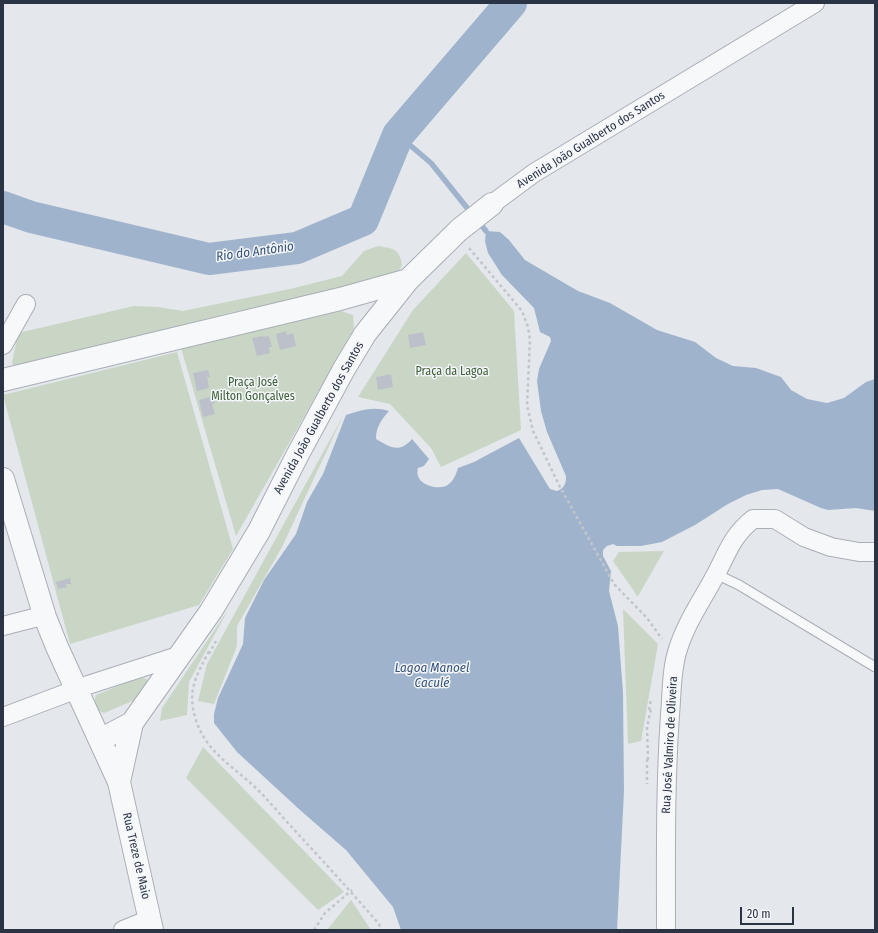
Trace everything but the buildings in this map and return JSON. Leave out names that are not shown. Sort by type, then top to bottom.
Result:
[{"type":"street","name":"Avenida João Gualberto dos Santos","points":[[180,655],[211,611],[259,531],[298,454],[344,369],[365,334],[408,280],[464,240],[492,204],[534,173],[814,3]]},
{"type":"street","points":[[3,380],[340,299],[408,280]]},
{"type":"street","points":[[3,345],[26,304]]},
{"type":"street","points":[[3,479],[10,524],[45,617],[76,690],[100,740],[132,723],[180,655]]},
{"type":"street","name":"Rua José Valmiro de Oliveira","points":[[666,930],[667,755],[674,670],[678,649],[689,623],[732,542],[744,526],[753,518],[774,519],[804,537],[831,547],[859,552],[875,552]]},
{"type":"street","points":[[3,626],[34,618],[45,617]]},
{"type":"street","points":[[3,717],[88,685],[180,655]]},
{"type":"street","name":"Rua Treze de Maio","points":[[119,782],[132,723]]},
{"type":"street","name":"Rua Treze de Maio","points":[[100,740],[119,782],[151,925]]},
{"type":"street","points":[[123,930],[151,925]]},
{"type":"lane","points":[[716,574],[739,585],[875,667]]},
{"type":"path","points":[[464,240],[521,312],[527,327],[526,405],[532,432],[558,485],[614,585],[646,618],[665,645]]},
{"type":"path","points":[[218,636],[202,665],[194,686],[193,701],[196,717],[202,733],[213,748],[257,788],[380,923],[382,930]]},
{"type":"path","points":[[647,788],[646,727],[653,693]]},
{"type":"path","points":[[314,930],[325,913],[351,891]]},
{"type":"green space","points":[[378,246],[392,249],[397,252],[401,259],[402,265],[398,273],[369,284],[233,312],[21,366],[15,367],[12,363],[18,333],[134,306],[158,307],[183,311],[290,289],[342,276],[364,251]]},
{"type":"green space","name":"Praça da Lagoa","points":[[466,253],[514,311],[521,430],[441,467],[431,448],[390,404],[358,397],[413,310]]},
{"type":"green space","name":"Praça José Milton Gonçalves","points":[[341,311],[353,315],[354,329],[236,536],[181,348]]},
{"type":"green space","points":[[177,352],[233,549],[199,605],[70,644],[3,395]]},
{"type":"green space","points":[[343,416],[282,547],[237,626],[237,646],[214,704],[198,701],[207,664]]},
{"type":"green space","points":[[664,551],[638,597],[613,561],[619,552]]},
{"type":"green space","points":[[623,609],[658,644],[641,741],[628,744]]},
{"type":"green space","points":[[228,610],[189,682],[187,715],[160,721],[162,708]]},
{"type":"green space","points":[[140,677],[149,681],[147,695],[104,713],[97,708],[95,704],[96,695]]},
{"type":"green space","points":[[203,747],[344,892],[318,910],[186,778]]},
{"type":"green space","points":[[351,900],[371,930],[327,930]]},
{"type":"water","name":"Lagoa Manoel Caculé","points":[[486,231],[500,232],[509,240],[525,260],[578,291],[610,303],[657,330],[695,342],[716,358],[733,366],[756,368],[781,377],[791,390],[807,399],[827,403],[844,398],[866,382],[875,379],[875,511],[856,508],[828,510],[778,489],[762,490],[746,495],[728,504],[695,525],[662,542],[641,546],[617,546],[613,544],[607,546],[603,550],[603,556],[611,571],[609,591],[618,626],[623,693],[624,791],[617,930],[401,930],[393,907],[346,850],[237,752],[214,723],[214,714],[218,698],[243,644],[245,618],[264,580],[296,534],[307,502],[323,474],[346,415],[362,410],[372,409],[389,411],[380,424],[376,439],[394,448],[399,448],[407,444],[412,439],[429,459],[424,466],[418,468],[419,479],[423,483],[434,487],[449,484],[456,475],[458,468],[474,462],[519,438],[550,489],[557,491],[564,485],[566,476],[547,432],[541,411],[537,381],[539,369],[551,341],[550,337],[540,332],[534,308],[502,275],[488,253],[485,241]]},
{"type":"waterway","name":"Rio do Antônio","points":[[3,207],[31,217],[209,259],[297,248],[363,220],[398,135],[511,3]]},
{"type":"waterway","points":[[398,135],[431,163],[472,214]]},
{"type":"waterway","points":[[478,221],[486,231]]}]
